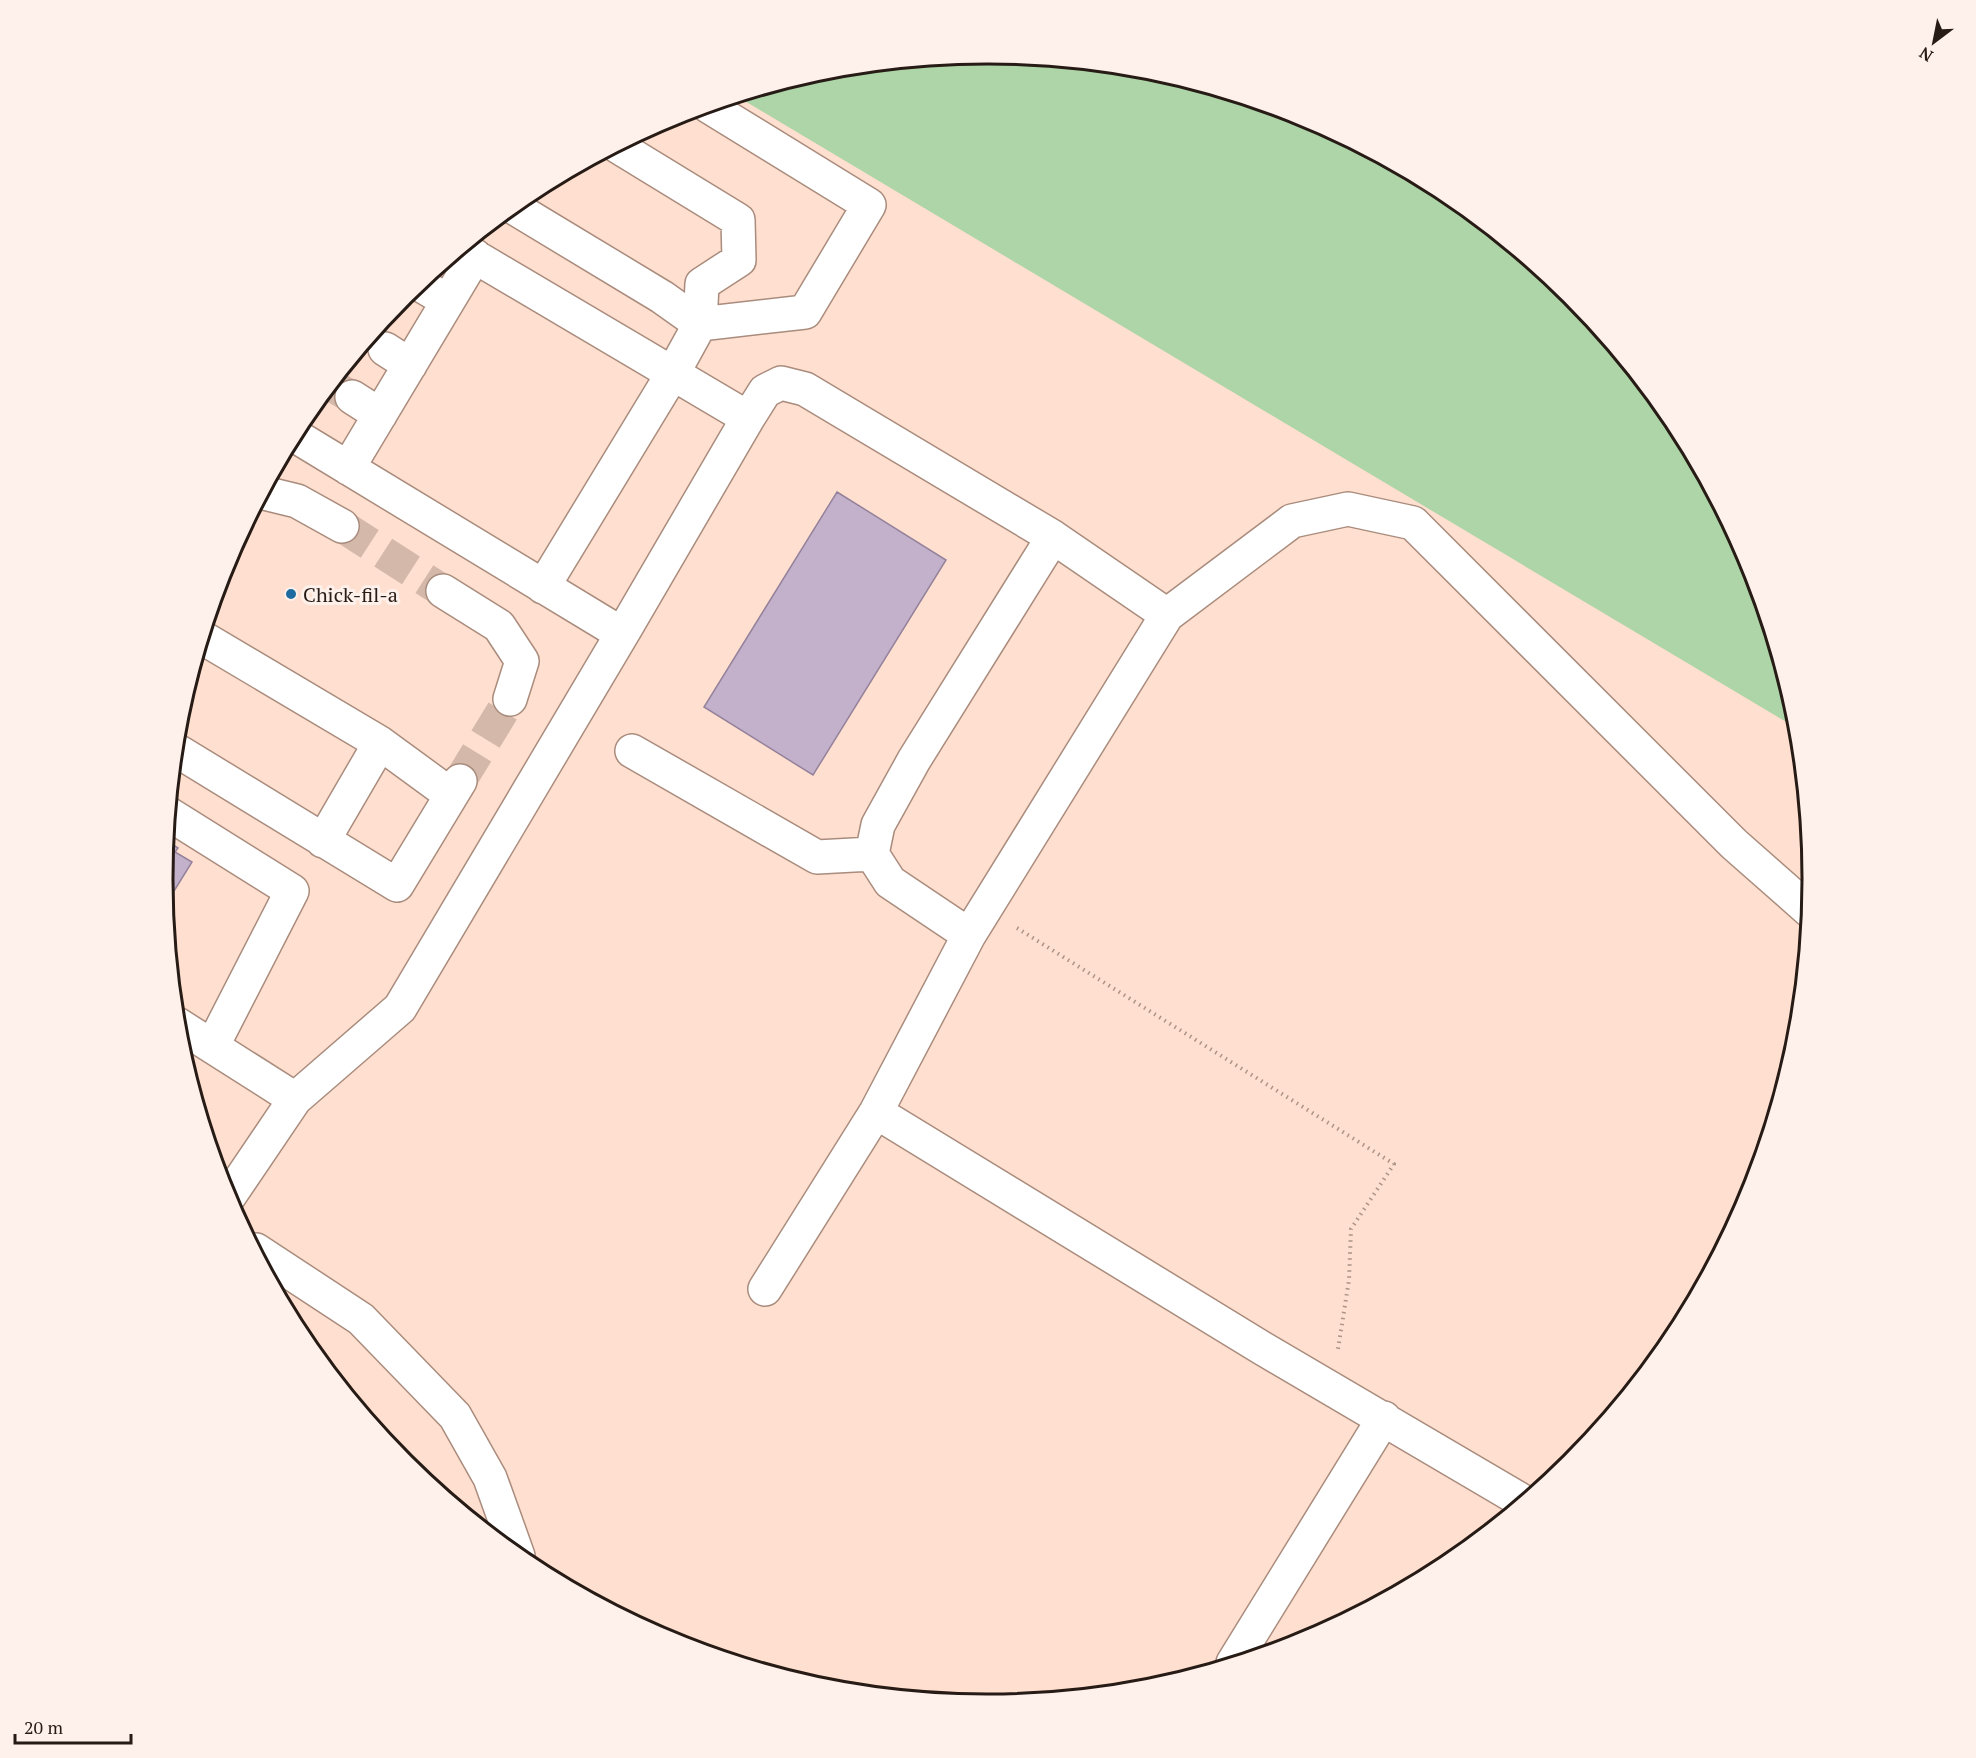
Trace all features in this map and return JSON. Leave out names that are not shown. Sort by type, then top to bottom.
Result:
[{"type":"street","points":[[521,212],[662,297],[700,324],[805,312],[869,205],[717,111]]},
{"type":"street","points":[[543,587],[673,373],[700,324],[702,284],[739,260],[738,220],[624,150]]},
{"type":"street","points":[[348,468],[380,415],[397,357],[448,301],[469,252]]},
{"type":"street","points":[[469,252],[748,418]]},
{"type":"street","points":[[427,289],[448,301]]},
{"type":"street","points":[[235,1188],[295,1099],[400,1008],[765,391],[781,383],[805,389],[1053,537],[1167,615]]},
{"type":"street","points":[[352,397],[380,415]]},
{"type":"street","points":[[302,440],[622,634]]},
{"type":"street","points":[[271,495],[297,501],[342,526]]},
{"type":"street","points":[[765,1289],[876,1112],[977,922],[1167,615],[1292,521],[1348,510],[1413,524],[1734,844],[1802,904]]},
{"type":"street","points":[[977,922],[890,882],[872,854],[878,825],[914,760],[1053,537]]},
{"type":"street","points":[[443,591],[499,626],[522,661],[510,699]]},
{"type":"street","points":[[183,754],[397,885],[455,788],[209,642]]},
{"type":"street","points":[[323,841],[380,743]]},
{"type":"street","points":[[632,751],[818,857],[872,854]]},
{"type":"street","points":[[176,818],[292,891],[213,1045]]},
{"type":"street","points":[[188,1030],[295,1099]]},
{"type":"street","points":[[876,1112],[1242,1335],[1517,1498]]},
{"type":"street","points":[[267,1257],[361,1319],[455,1416],[490,1478],[512,1539]]},
{"type":"street","points":[[1239,1653],[1384,1418]]},
{"type":"path","points":[[977,922],[1394,1164],[1351,1228],[1349,1280],[1332,1388]]},
{"type":"green space","points":[[988,64],[1094,71],[1199,92],[1250,108],[1348,148],[1395,174],[1441,202],[1484,233],[1564,303],[1634,383],[1665,426],[1719,519],[1740,567],[1775,668],[1787,723],[746,102],[829,80],[882,71],[935,66]]},
{"type":"building","points":[[837,492],[946,560],[813,775],[704,707]]},
{"type":"building","points":[[174,846],[178,848],[175,852],[192,862],[173,892]]},
{"type":"tunnel","points":[[338,389],[352,397]]},
{"type":"tunnel","points":[[342,526],[443,591]]},
{"type":"tunnel","points":[[460,781],[510,699]]},
{"type":"place","name":"Chick-fil-a","points":[[291,594]]}]
